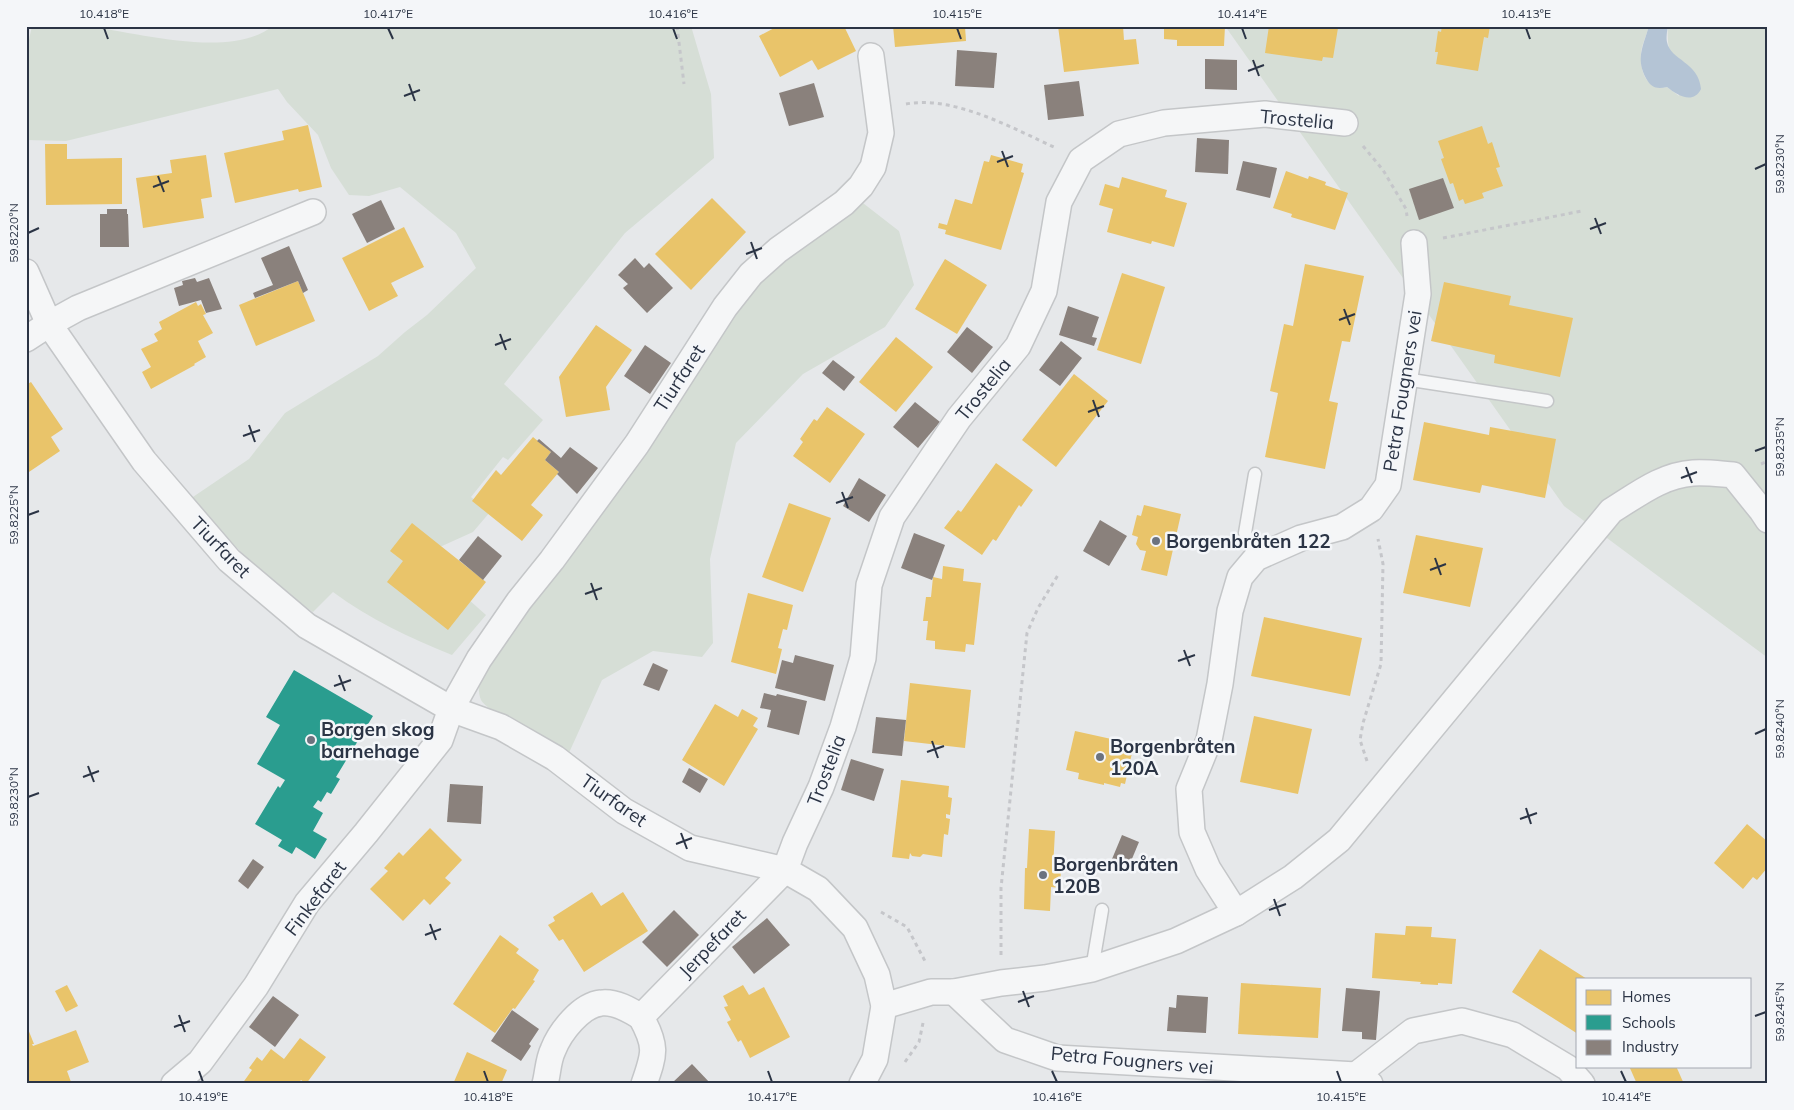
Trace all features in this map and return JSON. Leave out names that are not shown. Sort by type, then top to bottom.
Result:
[{"type":"street","name":"Tiurfaret","points":[[451,709],[479,659],[637,444],[725,307],[751,274],[778,250],[808,231],[844,203],[861,186],[873,167],[881,133],[872,56]]},
{"type":"street","name":"Trostelia","points":[[785,870],[795,843],[821,787],[843,727],[863,658],[869,586],[892,517],[959,418],[1018,346],[1044,291],[1059,202],[1081,160],[1119,134],[1164,123],[1265,114],[1345,123]]},
{"type":"street","points":[[26,339],[78,308],[313,212]]},
{"type":"street","name":"Petra Fougners vei","points":[[1236,913],[1208,869],[1192,832],[1189,789],[1209,740],[1220,684],[1230,611],[1240,577],[1256,558],[1301,538],[1342,527],[1371,510],[1388,485],[1418,294],[1414,242]]},
{"type":"street","name":"Tiurfaret","points":[[26,272],[49,324],[144,461],[229,560],[307,626],[451,709],[501,727],[555,758],[624,811],[690,848],[785,870],[818,889],[854,928],[877,975],[884,1006]]},
{"type":"street","points":[[862,1084],[875,1059],[884,1006],[943,992],[1045,978],[1092,969],[1176,941],[1236,913],[1294,877],[1339,840],[1611,511],[1654,484],[1674,476],[1694,473],[1733,475],[1768,520]]},
{"type":"street","name":"Finkefaret","points":[[174,1084],[200,1062],[256,986],[307,904],[440,740],[451,709]]},
{"type":"street","name":"Jerpefaret","points":[[641,1016],[785,870]]},
{"type":"street","name":"Petra Fougners vei","points":[[943,992],[1005,1040],[1057,1058],[1363,1080],[1413,1031],[1462,1021],[1513,1035],[1568,1068],[1582,1084]]},
{"type":"street","points":[[545,1084],[552,1050],[563,1031],[579,1013],[601,1003],[625,1007],[641,1016],[651,1036],[653,1058],[644,1084]]},
{"type":"lane","points":[[1405,379],[1547,401]]},
{"type":"lane","points":[[1255,474],[1245,533],[1256,558]]},
{"type":"lane","points":[[1092,969],[1102,910]]},
{"type":"path","points":[[677,26],[684,84]]},
{"type":"path","points":[[879,110],[921,101],[974,111],[1081,160]]},
{"type":"path","points":[[1345,123],[1383,170],[1406,209],[1414,242],[1582,211]]},
{"type":"path","points":[[1371,510],[1383,564],[1381,664],[1363,723],[1360,740],[1369,771],[1384,785]]},
{"type":"path","points":[[1001,983],[1001,888],[1027,633],[1038,608],[1058,575]]},
{"type":"path","points":[[902,1067],[919,1042],[943,992]]},
{"type":"shaded area","points":[[32,26],[86,26],[156,38],[208,43],[233,41],[255,36],[273,26],[691,26],[711,94],[714,158],[625,233],[504,384],[543,420],[508,460],[503,457],[471,497],[490,512],[473,532],[431,551],[468,599],[486,615],[452,655],[390,627],[361,611],[333,592],[313,612],[281,590],[190,499],[249,459],[285,413],[378,356],[427,315],[476,268],[456,233],[400,187],[369,196],[349,195],[331,168],[318,135],[287,102],[278,89],[66,141],[26,140],[26,53]]},
{"type":"shaded area","points":[[1225,26],[1649,26],[1641,53],[1643,73],[1649,83],[1654,86],[1667,87],[1679,96],[1669,52],[1668,26],[1768,26],[1768,658],[1564,506]]},
{"type":"shaded area","points":[[859,200],[899,231],[914,285],[885,327],[803,374],[736,443],[710,559],[713,643],[702,657],[653,651],[602,680],[568,755],[495,712],[481,700],[478,676],[750,289]]},
{"type":"water","points":[[1649,26],[1668,26],[1667,42],[1669,48],[1690,67],[1699,80],[1701,89],[1694,97],[1685,97],[1667,87],[1655,87],[1647,80],[1641,66],[1641,53]]},
{"type":"building: Homes","points":[[778,26],[844,26],[856,51],[818,70],[812,60],[780,77],[759,36]]},
{"type":"building: Homes","points":[[893,26],[965,26],[966,41],[895,47]]},
{"type":"building: Homes","points":[[1058,26],[1123,26],[1124,40],[1136,39],[1139,64],[1064,72]]},
{"type":"building: Homes","points":[[1164,26],[1225,26],[1224,46],[1177,46],[1177,40],[1164,39]]},
{"type":"building: Homes","points":[[1269,26],[1327,26],[1338,28],[1333,58],[1323,57],[1322,61],[1265,53]]},
{"type":"building: Homes","points":[[1442,26],[1490,26],[1488,38],[1484,37],[1478,71],[1436,64],[1438,52],[1435,52],[1438,31],[1441,32]]},
{"type":"building: Homes","points":[[308,125],[322,187],[299,192],[298,189],[235,203],[224,153],[284,140],[282,131]]},
{"type":"building: Homes","points":[[1482,126],[1488,144],[1492,142],[1500,167],[1496,168],[1503,186],[1482,193],[1484,198],[1465,204],[1463,199],[1459,201],[1453,183],[1450,184],[1441,159],[1444,158],[1438,141]]},
{"type":"building: Homes","points":[[45,144],[67,144],[67,159],[122,158],[122,204],[46,205]]},
{"type":"building: Homes","points":[[206,155],[212,197],[201,199],[204,218],[143,228],[136,178],[172,173],[170,160]]},
{"type":"building: Homes","points":[[991,155],[1023,164],[1021,172],[1024,173],[1001,250],[945,234],[946,230],[938,228],[939,223],[947,225],[955,199],[972,204],[984,161],[989,162]]},
{"type":"building: Homes","points":[[1286,171],[1308,179],[1309,176],[1326,182],[1325,185],[1348,193],[1335,230],[1291,217],[1292,214],[1273,208]]},
{"type":"building: Homes","points":[[1122,177],[1167,190],[1165,197],[1187,203],[1174,247],[1152,241],[1151,244],[1107,232],[1113,209],[1099,205],[1105,184],[1119,188]]},
{"type":"building: Homes","points":[[712,198],[746,232],[691,290],[655,254]]},
{"type":"building: Homes","points":[[404,227],[424,267],[391,283],[398,296],[369,311],[342,258]]},
{"type":"building: Homes","points":[[945,259],[987,285],[957,334],[915,309]]},
{"type":"building: Homes","points":[[1305,264],[1364,276],[1350,342],[1342,341],[1329,401],[1338,403],[1325,469],[1265,457],[1278,393],[1270,391],[1284,324],[1293,326]]},
{"type":"building: Homes","points":[[1122,273],[1165,287],[1141,364],[1097,350]]},
{"type":"building: Homes","points":[[298,281],[315,321],[256,346],[239,305]]},
{"type":"building: Homes","points":[[1444,282],[1511,296],[1509,305],[1573,318],[1560,377],[1494,363],[1495,355],[1431,341]]},
{"type":"building: Homes","points":[[196,302],[198,306],[201,304],[206,314],[203,315],[213,333],[198,341],[206,357],[151,389],[142,372],[151,367],[141,349],[158,341],[154,334],[162,329],[159,322]]},
{"type":"building: Homes","points":[[596,325],[632,350],[606,387],[610,410],[566,417],[559,377]]},
{"type":"building: Homes","points":[[896,337],[933,367],[896,412],[859,382]]},
{"type":"building: Homes","points":[[1074,374],[1108,401],[1056,467],[1022,440]]},
{"type":"building: Homes","points":[[31,382],[63,429],[51,437],[60,451],[26,474],[26,385]]},
{"type":"building: Homes","points":[[827,407],[865,434],[830,483],[793,456],[803,442],[800,439],[814,419],[817,421]]},
{"type":"building: Homes","points":[[1424,422],[1489,435],[1490,427],[1556,439],[1545,498],[1482,485],[1480,493],[1413,480]]},
{"type":"building: Homes","points":[[533,437],[551,452],[545,460],[559,472],[531,505],[543,515],[522,541],[472,501],[496,470],[501,475]]},
{"type":"building: Homes","points":[[996,463],[1033,490],[1021,507],[1019,505],[996,541],[993,539],[982,555],[944,528],[958,510],[961,512]]},
{"type":"building: Homes","points":[[789,503],[831,518],[803,592],[762,577]]},
{"type":"building: Homes","name":"Borgenbråten 122","points":[[1144,505],[1181,514],[1167,576],[1141,570],[1146,551],[1140,550],[1136,544],[1138,537],[1132,535],[1137,515],[1141,516]]},
{"type":"building: Homes","points":[[412,523],[486,582],[448,630],[387,582],[403,561],[390,551]]},
{"type":"building: Homes","points":[[1416,535],[1483,548],[1470,607],[1403,593]]},
{"type":"building: Homes","points":[[943,566],[964,569],[963,581],[981,583],[974,645],[966,644],[965,652],[935,649],[935,641],[926,640],[928,621],[923,621],[926,597],[931,597],[933,577],[942,579]]},
{"type":"building: Homes","points":[[748,593],[793,605],[787,630],[783,629],[778,648],[782,649],[776,674],[731,662]]},
{"type":"building: Homes","points":[[1264,617],[1362,638],[1350,696],[1251,676]]},
{"type":"building: Homes","points":[[910,683],[971,690],[965,748],[904,741]]},
{"type":"building: Homes","points":[[715,704],[738,717],[742,709],[758,718],[753,726],[758,729],[724,786],[682,760]]},
{"type":"building: Homes","points":[[1254,716],[1312,729],[1298,794],[1240,782]]},
{"type":"building: Homes","name":"Borgenbråten 120A","points":[[1075,731],[1134,744],[1125,784],[1121,783],[1120,787],[1078,779],[1079,773],[1066,770]]},
{"type":"building: Homes","points":[[901,780],[949,786],[948,797],[952,798],[950,815],[946,814],[946,818],[950,819],[948,835],[944,834],[942,857],[923,854],[920,857],[912,856],[910,853],[909,859],[892,857]]},
{"type":"building: Homes","points":[[1747,824],[1768,842],[1768,860],[1765,863],[1768,867],[1757,880],[1753,877],[1743,889],[1714,863]]},
{"type":"building: Homes","points":[[430,828],[462,860],[445,878],[451,883],[430,905],[424,899],[403,921],[370,889],[388,871],[384,868],[399,852],[403,856]]},
{"type":"building: Homes","name":"Borgenbråten 120B","points":[[1029,829],[1055,831],[1053,869],[1061,869],[1060,888],[1051,887],[1050,911],[1024,909],[1025,868],[1027,868]]},
{"type":"building: Homes","points":[[592,892],[601,906],[623,892],[648,931],[584,972],[563,939],[559,941],[548,925],[555,921],[553,917]]},
{"type":"building: Homes","points":[[1406,926],[1432,927],[1431,937],[1456,939],[1452,984],[1420,984],[1421,982],[1372,978],[1375,933],[1405,935]]},
{"type":"building: Homes","points":[[500,935],[519,949],[516,953],[539,970],[533,980],[535,981],[495,1033],[453,1004]]},
{"type":"building: Homes","points":[[1540,949],[1585,978],[1576,978],[1576,1033],[1512,992]]},
{"type":"building: Homes","points":[[1241,983],[1321,988],[1318,1038],[1238,1034]]},
{"type":"building: Homes","points":[[67,985],[78,1006],[66,1012],[55,991]]},
{"type":"building: Homes","points":[[743,985],[749,995],[764,987],[790,1037],[750,1058],[741,1040],[738,1042],[727,1022],[731,1020],[724,1007],[728,1006],[723,996]]},
{"type":"building: Homes","points":[[26,1024],[34,1044],[32,1044],[33,1046],[76,1030],[89,1062],[67,1071],[71,1082],[67,1084],[26,1084]]},
{"type":"building: Homes","points":[[300,1038],[326,1057],[306,1084],[301,1080],[298,1084],[242,1084],[252,1070],[249,1068],[257,1057],[262,1061],[271,1049],[284,1059]]},
{"type":"building: Homes","points":[[467,1052],[507,1070],[501,1084],[453,1084]]},
{"type":"building: Homes","points":[[1630,1068],[1677,1068],[1684,1084],[1637,1084]]},
{"type":"building: Schools","points":[[294,670],[373,716],[336,777],[340,779],[331,794],[327,792],[321,802],[318,800],[313,807],[323,813],[313,831],[327,839],[315,859],[296,847],[292,854],[278,846],[282,840],[255,824],[278,786],[280,788],[285,780],[257,764],[280,725],[266,717]]},
{"type":"building: Industry","points":[[957,50],[997,53],[994,88],[955,86]]},
{"type":"building: Industry","points":[[1205,59],[1237,60],[1237,90],[1205,89]]},
{"type":"building: Industry","points":[[1079,81],[1084,116],[1048,120],[1044,85]]},
{"type":"building: Industry","points":[[814,83],[824,117],[789,126],[779,93]]},
{"type":"building: Industry","points":[[1197,138],[1229,140],[1228,174],[1195,172]]},
{"type":"building: Industry","points":[[1243,161],[1277,168],[1270,198],[1236,190]]},
{"type":"building: Industry","points":[[1443,178],[1454,208],[1419,220],[1409,189]]},
{"type":"building: Industry","points":[[381,200],[395,229],[367,243],[352,214]]},
{"type":"building: Industry","points":[[107,209],[127,209],[129,247],[100,247],[100,214],[107,214]]},
{"type":"building: Industry","points":[[289,246],[308,290],[303,293],[298,281],[255,298],[253,293],[273,285],[261,258]]},
{"type":"building: Industry","points":[[635,258],[644,268],[649,263],[673,288],[647,313],[623,288],[628,284],[618,275]]},
{"type":"building: Industry","points":[[195,278],[197,282],[209,278],[222,309],[206,313],[201,300],[179,306],[174,288],[183,285],[182,281]]},
{"type":"building: Industry","points":[[1068,306],[1099,317],[1092,337],[1097,338],[1094,346],[1059,335]]},
{"type":"building: Industry","points":[[967,327],[993,347],[972,373],[947,352]]},
{"type":"building: Industry","points":[[1061,341],[1082,358],[1060,386],[1039,370]]},
{"type":"building: Industry","points":[[645,345],[671,363],[650,394],[624,376]]},
{"type":"building: Industry","points":[[833,360],[855,377],[844,391],[822,373]]},
{"type":"building: Industry","points":[[915,402],[940,422],[918,448],[893,427]]},
{"type":"building: Industry","points":[[539,439],[561,458],[570,447],[598,468],[577,494],[557,474],[559,472],[545,460],[551,452],[537,441]]},
{"type":"building: Industry","points":[[859,478],[886,495],[869,522],[843,506]]},
{"type":"building: Industry","points":[[1100,520],[1127,536],[1109,566],[1083,551]]},
{"type":"building: Industry","points":[[914,533],[945,545],[932,580],[901,568]]},
{"type":"building: Industry","points":[[478,536],[502,556],[483,580],[459,560]]},
{"type":"building: Industry","points":[[795,655],[834,665],[825,701],[775,688],[782,660],[793,663]]},
{"type":"building: Industry","points":[[653,663],[668,670],[659,691],[643,685]]},
{"type":"building: Industry","points":[[764,693],[807,701],[799,735],[767,727],[771,710],[760,708]]},
{"type":"building: Industry","points":[[876,717],[906,720],[902,756],[872,753]]},
{"type":"building: Industry","points":[[851,759],[884,769],[874,801],[841,790]]},
{"type":"building: Industry","points":[[689,768],[708,779],[700,793],[682,782]]},
{"type":"building: Industry","points":[[450,784],[483,786],[481,824],[447,822]]},
{"type":"building: Industry","points":[[1122,835],[1139,842],[1129,866],[1112,859]]},
{"type":"building: Industry","points":[[253,859],[264,867],[248,889],[238,881]]},
{"type":"building: Industry","points":[[674,910],[699,935],[667,967],[642,942]]},
{"type":"building: Industry","points":[[767,918],[790,945],[754,974],[732,947]]},
{"type":"building: Industry","points":[[1346,988],[1380,991],[1376,1040],[1362,1039],[1362,1032],[1342,1031]]},
{"type":"building: Industry","points":[[1177,995],[1208,997],[1206,1033],[1167,1031],[1169,1007],[1176,1008]]},
{"type":"building: Industry","points":[[273,996],[299,1015],[275,1047],[249,1027]]},
{"type":"building: Industry","points":[[512,1010],[539,1029],[521,1061],[491,1041]]},
{"type":"building: Industry","points":[[692,1064],[711,1084],[671,1084]]},
{"type":"place","name":"Borgenbråten 122","points":[[1156,541]]},
{"type":"place","name":"Borgen skog barnehage","points":[[311,740]]},
{"type":"place","name":"Borgenbråten 120A","points":[[1100,757]]},
{"type":"place","name":"Borgenbråten 120B","points":[[1043,875]]}]
